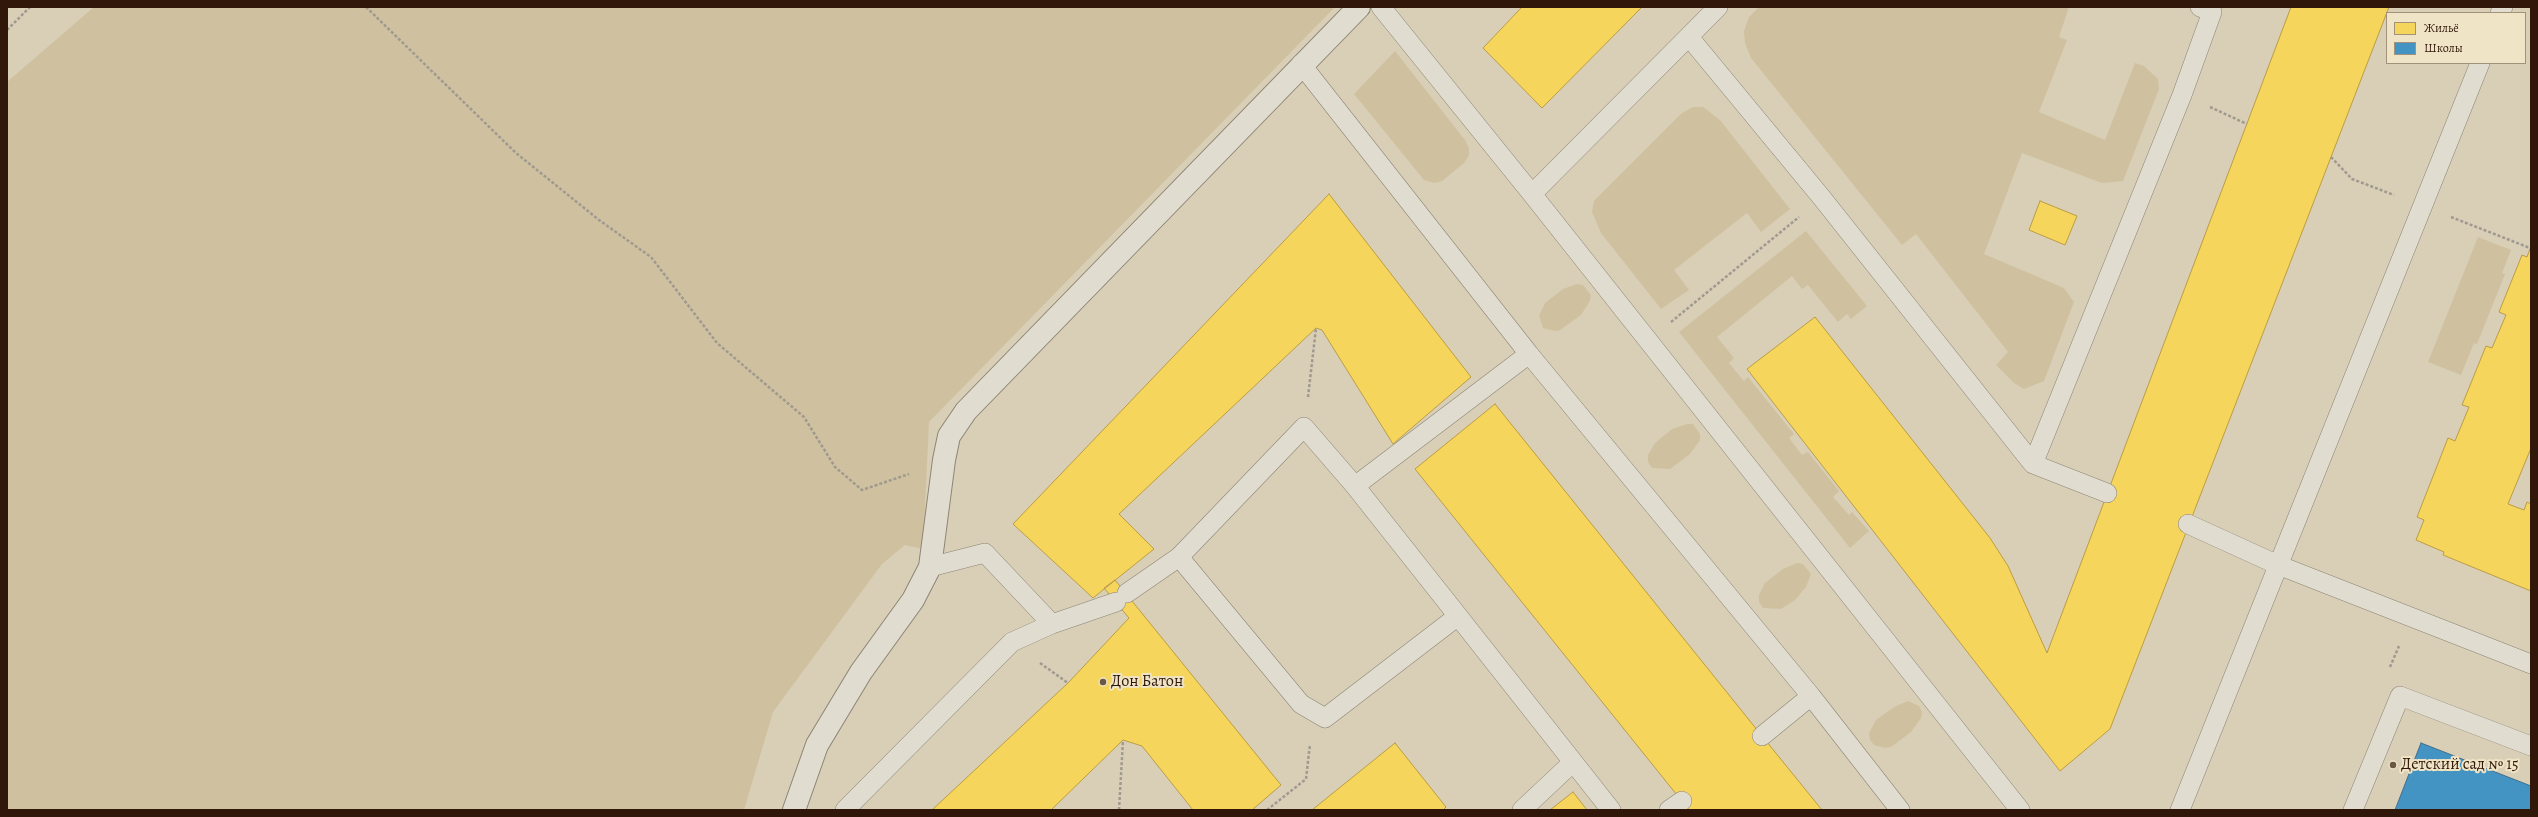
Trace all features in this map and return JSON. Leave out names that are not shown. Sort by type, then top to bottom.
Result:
[{"type":"street","points":[[794,810],[817,745],[861,672],[913,600],[930,567],[944,460],[949,436],[966,411],[1301,64],[1359,7]]},
{"type":"lane","points":[[1381,7],[1532,194],[2020,810]]},
{"type":"lane","points":[[1532,194],[1718,7]]},
{"type":"lane","points":[[2033,464],[2182,95],[2212,12],[2200,7]]},
{"type":"lane","points":[[1689,37],[1822,198],[2033,464],[2107,492]]},
{"type":"lane","points":[[1301,64],[1529,354],[1811,696],[1900,810]]},
{"type":"lane","points":[[2180,810],[2480,64]]},
{"type":"lane","points":[[1355,486],[1529,354]]},
{"type":"lane","points":[[845,810],[1012,642],[1052,624],[1121,597],[1179,557],[1304,427],[1355,486],[1572,763],[1611,810]]},
{"type":"lane","points":[[2188,524],[2278,565],[2531,664]]},
{"type":"lane","points":[[930,567],[985,553],[1052,624]]},
{"type":"lane","points":[[1179,557],[1300,704],[1325,718],[1458,616]]},
{"type":"lane","points":[[1762,736],[1811,696]]},
{"type":"lane","points":[[2353,810],[2400,696],[2531,746]]},
{"type":"lane","points":[[1522,810],[1572,763]]},
{"type":"path","points":[[7,30],[30,7]]},
{"type":"path","points":[[366,7],[516,153],[600,220],[651,257],[717,343],[804,417],[835,467],[862,490],[944,460]]},
{"type":"path","points":[[2182,95],[2247,124]]},
{"type":"path","points":[[2331,157],[2352,179],[2530,248]]},
{"type":"path","points":[[1648,340],[1822,198]]},
{"type":"path","points":[[1304,427],[1316,328]]},
{"type":"path","points":[[1267,810],[1306,778],[1311,743],[1325,718]]},
{"type":"path","points":[[1119,810],[1123,740]]},
{"type":"shaded area","points":[[94,7],[1335,7],[929,422],[923,549],[905,545],[882,564],[773,712],[744,810],[7,810],[7,82]]},
{"type":"shaded area","points":[[1759,7],[2069,7],[2059,37],[2067,40],[2039,112],[2105,140],[2135,63],[2144,66],[2158,79],[2159,89],[2123,181],[2102,183],[2022,153],[1984,254],[2064,288],[2074,302],[2044,381],[2024,389],[2014,383],[1996,365],[2008,352],[1916,234],[1902,245],[1751,58],[1745,43],[1744,31],[1749,17]]},
{"type":"shaded area","points":[[1395,51],[1465,140],[1469,148],[1469,155],[1464,163],[1442,181],[1434,183],[1424,180],[1354,94]]},
{"type":"shaded area","points":[[1693,107],[1703,107],[1720,120],[1790,209],[1761,232],[1747,213],[1674,270],[1689,290],[1661,309],[1601,233],[1592,212],[1594,201],[1682,113]]},
{"type":"shaded area","points":[[1806,231],[1867,306],[1851,319],[1847,314],[1838,322],[1808,285],[1802,289],[1792,276],[1717,337],[1734,358],[1729,363],[1744,381],[1748,377],[1794,434],[1789,438],[1802,455],[1808,452],[1839,491],[1833,497],[1849,515],[1852,512],[1869,531],[1850,548],[1679,332]]},
{"type":"shaded area","points":[[2478,237],[2511,250],[2502,273],[2505,274],[2477,344],[2474,343],[2461,375],[2428,362]]},
{"type":"shaded area","points":[[1577,284],[1583,285],[1591,295],[1590,301],[1581,315],[1560,330],[1555,331],[1543,328],[1539,316],[1545,303],[1563,289]]},
{"type":"shaded area","points":[[1687,424],[1693,424],[1700,434],[1700,440],[1690,454],[1670,469],[1652,468],[1648,462],[1648,455],[1655,443],[1672,429]]},
{"type":"shaded area","points":[[1797,563],[1803,564],[1811,574],[1806,587],[1795,600],[1781,609],[1763,608],[1759,602],[1759,595],[1765,583],[1783,569]]},
{"type":"shaded area","points":[[1908,701],[1919,706],[1922,712],[1921,718],[1911,732],[1891,747],[1885,748],[1874,745],[1870,740],[1869,733],[1876,720],[1894,707]]},
{"type":"building: Жильё","points":[[1522,7],[1642,7],[1542,108],[1483,48]]},
{"type":"building: Жильё","points":[[2291,7],[2389,7],[2110,729],[2060,771],[1747,369],[1815,317],[1990,538],[2008,566],[2047,653]]},
{"type":"building: Жильё","points":[[1329,194],[1471,377],[1393,444],[1322,330],[1316,328],[1119,514],[1154,549],[1093,598],[1013,524]]},
{"type":"building: Жильё","points":[[2040,201],[2077,216],[2065,245],[2029,230]]},
{"type":"building: Жильё","points":[[2531,246],[2531,448],[2508,504],[2524,510],[2527,502],[2531,504],[2531,591],[2443,555],[2444,552],[2416,540],[2424,520],[2417,517],[2448,438],[2455,441],[2469,407],[2462,405],[2486,346],[2492,348],[2506,315],[2499,312],[2522,255],[2527,257]]},
{"type":"building: Жильё","points":[[1495,404],[1822,810],[1689,810],[1415,469]]},
{"type":"building: Жильё","points":[[1115,580],[1281,785],[1252,810],[1193,810],[1142,746],[1123,740],[1051,810],[932,810],[1068,683],[1129,618],[1104,588]]},
{"type":"building: Жильё","points":[[1395,743],[1446,807],[1443,810],[1312,810]]},
{"type":"building: Жильё","points":[[1573,792],[1587,810],[1550,810]]},
{"type":"building: Школы","points":[[2421,743],[2531,786],[2531,810],[2395,810]]},
{"type":"place","name":"Дон Батон","points":[[1103,682]]},
{"type":"place","name":"Детский сад № 15","points":[[2393,765]]}]
